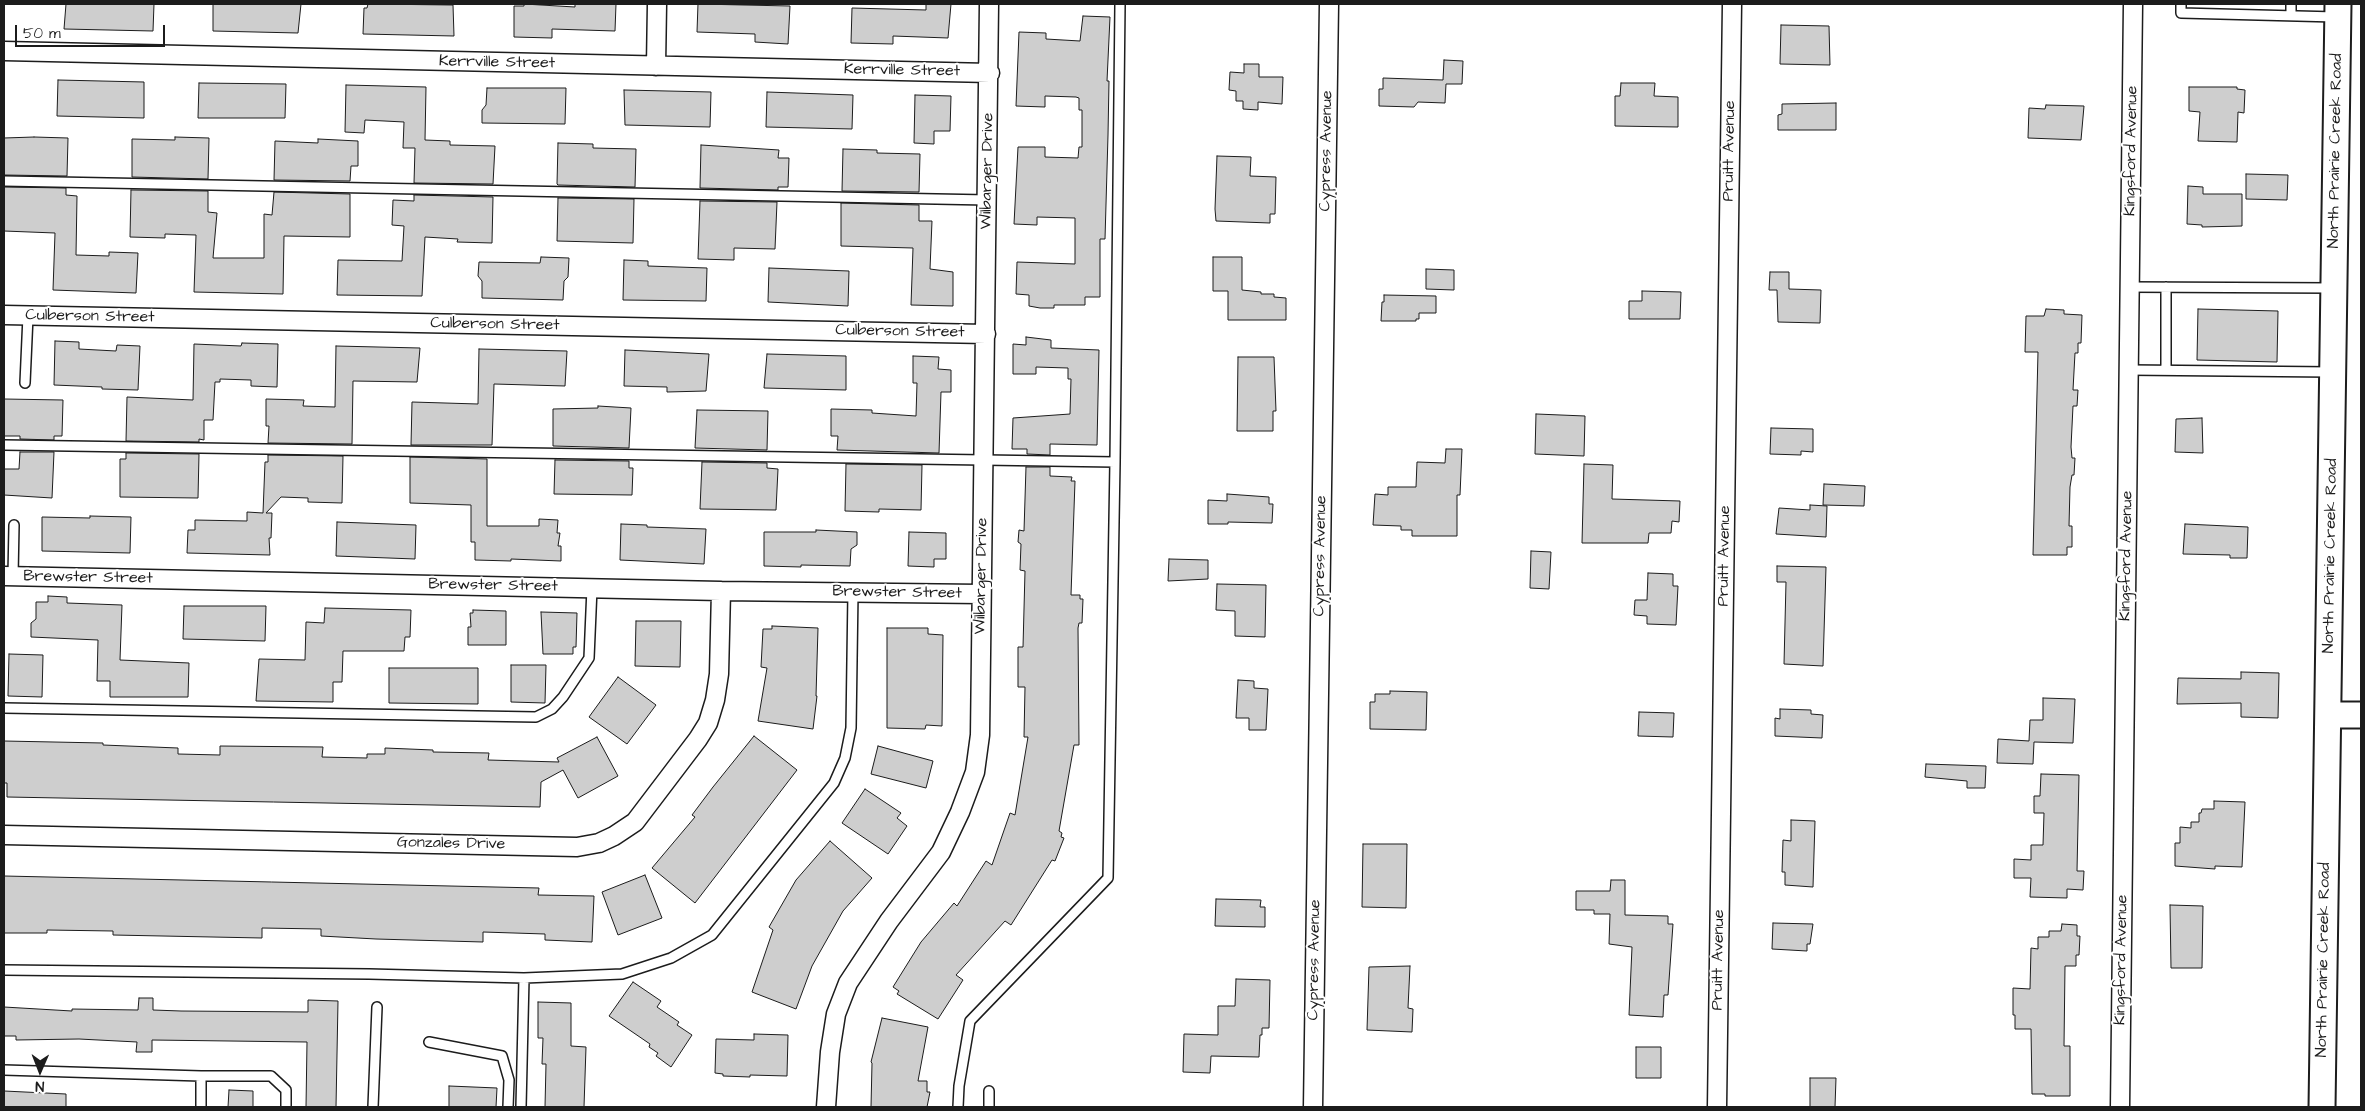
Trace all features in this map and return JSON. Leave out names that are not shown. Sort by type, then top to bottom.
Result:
[{"type":"main road","name":"North Prairie Creek Road","points":[[2322,1107],[2338,10]]},
{"type":"main road","points":[[2328,715],[2361,715]]},
{"type":"street","points":[[656,66],[657,4]]},
{"type":"street","name":"Wilbarger Drive","points":[[826,1107],[830,1052],[836,1014],[848,983],[889,920],[941,852],[960,812],[974,772],[980,735],[990,73],[989,4]]},
{"type":"street","name":"Cypress Avenue","points":[[1313,1107],[1329,4]]},
{"type":"street","name":"Pruitt Avenue","points":[[1717,1107],[1732,4]]},
{"type":"street","name":"Kingsford Avenue","points":[[2120,1107],[2133,4]]},
{"type":"street","name":"Kerrville Street","points":[[4,51],[990,73]]},
{"type":"street","name":"Culberson Street","points":[[4,315],[986,334]]},
{"type":"street","name":"Brewster Street","points":[[8,576],[721,591],[981,594]]},
{"type":"street","name":"Gonzales Drive","points":[[4,835],[567,847],[599,843],[614,836],[634,822],[698,739],[708,723],[715,700],[719,674],[721,591]]},
{"type":"lane","points":[[958,1107],[959,1086],[970,1021],[1108,878],[1120,4]]},
{"type":"lane","points":[[2180,4],[2180,13],[2291,16],[2338,10]]},
{"type":"lane","points":[[2291,4],[2291,16]]},
{"type":"lane","points":[[4,181],[988,200]]},
{"type":"lane","points":[[2130,287],[2334,288]]},
{"type":"lane","points":[[2166,287],[2166,370]]},
{"type":"lane","points":[[25,384],[28,316]]},
{"type":"lane","points":[[2129,370],[2333,372]]},
{"type":"lane","points":[[4,445],[984,462],[1115,462]]},
{"type":"lane","points":[[8,576],[14,525]]},
{"type":"lane","points":[[4,708],[536,717],[552,709],[563,697],[589,658],[592,588]]},
{"type":"lane","points":[[4,970],[369,974],[524,978],[622,974],[671,958],[712,935],[834,783],[845,758],[851,728],[853,592]]},
{"type":"lane","points":[[522,1107],[524,978]]},
{"type":"lane","points":[[373,1107],[377,1006]]},
{"type":"lane","points":[[429,1042],[502,1056],[509,1080],[508,1107]]},
{"type":"lane","points":[[4,1070],[201,1076],[271,1076],[286,1090],[286,1107]]},
{"type":"lane","points":[[201,1076],[201,1107]]},
{"type":"lane","points":[[989,1091],[989,1107]]},
{"type":"building","points":[[66,4],[154,4],[153,31],[64,29]]},
{"type":"building","points":[[213,4],[301,4],[298,33],[213,31]]},
{"type":"building","points":[[368,4],[453,5],[454,36],[363,34],[364,8],[367,8]]},
{"type":"building","points":[[524,4],[575,7],[575,4],[616,4],[615,31],[552,29],[552,38],[514,37],[514,6],[524,6]]},
{"type":"building","points":[[698,4],[790,6],[788,44],[755,42],[755,34],[697,32]]},
{"type":"building","points":[[926,4],[951,4],[948,38],[893,36],[893,44],[851,43],[852,8],[926,10]]},
{"type":"building","points":[[1083,16],[1110,17],[1107,81],[1109,81],[1105,239],[1100,239],[1100,297],[1085,297],[1085,305],[1054,305],[1054,308],[1040,308],[1029,306],[1029,295],[1016,294],[1017,262],[1075,264],[1075,218],[1037,217],[1037,225],[1014,224],[1018,147],[1045,147],[1045,157],[1078,158],[1079,147],[1082,147],[1082,110],[1079,110],[1079,98],[1076,97],[1045,96],[1045,107],[1016,106],[1019,32],[1046,33],[1046,39],[1080,41]]},
{"type":"building","points":[[1781,25],[1829,26],[1830,65],[1780,64]]},
{"type":"building","points":[[1444,60],[1463,61],[1462,84],[1446,84],[1445,103],[1418,102],[1414,107],[1379,106],[1379,89],[1383,89],[1383,78],[1443,80]]},
{"type":"building","points":[[1244,64],[1259,64],[1259,77],[1283,77],[1282,104],[1258,102],[1258,110],[1243,109],[1243,101],[1236,101],[1236,91],[1229,90],[1230,72],[1244,73]]},
{"type":"building","points":[[58,80],[144,82],[144,118],[57,116]]},
{"type":"building","points":[[199,83],[286,84],[285,118],[198,118]]},
{"type":"building","points":[[1621,83],[1655,83],[1654,96],[1678,97],[1678,127],[1615,126],[1615,96],[1620,96]]},
{"type":"building","points":[[346,85],[426,87],[425,140],[450,141],[450,145],[495,146],[493,184],[414,183],[415,148],[403,148],[404,122],[365,120],[364,133],[345,132]]},
{"type":"building","points":[[2189,87],[2237,87],[2237,89],[2245,90],[2244,113],[2238,112],[2237,142],[2198,141],[2200,112],[2189,111]]},
{"type":"building","points":[[487,88],[566,88],[565,124],[482,123],[482,110],[486,105]]},
{"type":"building","points":[[624,90],[711,92],[710,127],[625,125]]},
{"type":"building","points":[[767,92],[853,95],[852,129],[766,127]]},
{"type":"building","points":[[915,95],[951,96],[950,131],[934,131],[934,144],[914,143]]},
{"type":"building","points":[[1836,103],[1836,130],[1778,130],[1778,115],[1782,114],[1782,104]]},
{"type":"building","points":[[2046,105],[2084,106],[2081,140],[2028,138],[2029,108],[2045,109]]},
{"type":"building","points":[[175,137],[209,138],[208,179],[132,177],[132,139],[175,140]]},
{"type":"building","points":[[4,138],[68,138],[67,176],[4,175]]},
{"type":"building","points":[[318,139],[358,141],[358,166],[351,166],[350,181],[274,180],[275,141],[318,143]]},
{"type":"building","points":[[558,143],[593,144],[593,148],[636,149],[635,187],[558,185]]},
{"type":"building","points":[[701,145],[779,150],[778,158],[789,158],[788,187],[778,187],[778,190],[700,188]]},
{"type":"building","points":[[843,149],[877,150],[877,153],[920,154],[919,192],[842,191]]},
{"type":"building","points":[[1217,156],[1251,157],[1250,176],[1276,177],[1275,214],[1270,214],[1270,223],[1216,221]]},
{"type":"building","points":[[2246,174],[2288,175],[2287,200],[2246,199]]},
{"type":"building","points":[[2188,186],[2203,187],[2203,194],[2242,194],[2242,226],[2202,227],[2202,225],[2187,224]]},
{"type":"building","points":[[4,187],[66,188],[66,195],[77,196],[76,255],[109,256],[109,252],[138,253],[136,293],[53,290],[55,233],[4,231]]},
{"type":"building","points":[[131,190],[208,191],[208,212],[217,213],[213,258],[264,258],[264,214],[272,215],[274,192],[350,194],[350,237],[284,236],[283,294],[194,292],[196,235],[165,234],[165,238],[130,237]]},
{"type":"building","points":[[414,195],[493,197],[492,243],[457,242],[458,239],[425,237],[422,296],[337,295],[338,260],[402,261],[404,226],[392,225],[393,200],[414,201]]},
{"type":"building","points":[[558,198],[634,199],[633,243],[557,241]]},
{"type":"building","points":[[700,201],[777,202],[775,249],[734,248],[734,260],[698,259]]},
{"type":"building","points":[[841,203],[919,205],[919,221],[932,221],[930,269],[953,272],[953,306],[911,305],[913,248],[841,246]]},
{"type":"building","points":[[541,257],[569,258],[568,277],[564,281],[563,300],[482,298],[482,281],[478,276],[479,262],[540,263]]},
{"type":"building","points":[[1213,257],[1242,257],[1242,290],[1261,292],[1261,294],[1274,294],[1274,297],[1286,298],[1286,320],[1228,320],[1228,291],[1213,291]]},
{"type":"building","points":[[624,260],[648,261],[648,266],[707,268],[706,301],[623,300]]},
{"type":"building","points":[[769,268],[849,271],[848,306],[768,302]]},
{"type":"building","points":[[1426,269],[1454,270],[1454,290],[1426,289]]},
{"type":"building","points":[[1770,272],[1789,272],[1789,289],[1821,290],[1820,323],[1778,322],[1777,290],[1769,290]]},
{"type":"building","points":[[1642,291],[1681,292],[1680,319],[1629,319],[1629,301],[1642,301]]},
{"type":"building","points":[[1384,295],[1436,296],[1436,313],[1419,313],[1419,319],[1416,319],[1416,321],[1381,321]]},
{"type":"building","points":[[2046,309],[2064,310],[2064,314],[2082,315],[2081,343],[2078,343],[2078,353],[2075,353],[2073,390],[2078,390],[2077,406],[2073,406],[2071,447],[2072,458],[2075,458],[2074,475],[2072,475],[2070,487],[2069,526],[2072,526],[2072,547],[2067,547],[2067,555],[2033,555],[2038,352],[2025,352],[2026,316],[2044,316]]},
{"type":"building","points":[[2198,309],[2278,311],[2277,362],[2197,360]]},
{"type":"building","points":[[1026,337],[1051,340],[1051,348],[1099,350],[1097,445],[1050,444],[1050,455],[1027,454],[1027,449],[1012,449],[1013,418],[1070,414],[1071,379],[1068,379],[1068,368],[1036,367],[1036,374],[1013,374],[1013,344],[1026,345]]},
{"type":"building","points":[[55,341],[79,342],[79,349],[116,351],[117,345],[140,346],[138,390],[54,385]]},
{"type":"building","points":[[242,343],[278,344],[277,387],[251,386],[251,380],[220,379],[220,382],[215,382],[213,420],[204,420],[204,440],[199,439],[199,442],[126,441],[127,397],[193,400],[194,344],[241,346]]},
{"type":"building","points":[[336,346],[420,348],[417,382],[353,381],[352,444],[268,443],[269,426],[266,426],[266,399],[304,400],[303,406],[335,407]]},
{"type":"building","points":[[479,349],[567,351],[565,386],[494,384],[492,445],[411,445],[412,402],[478,404]]},
{"type":"building","points":[[625,350],[709,354],[706,391],[667,392],[667,387],[624,386]]},
{"type":"building","points":[[767,354],[846,356],[846,390],[764,388]]},
{"type":"building","points":[[913,356],[939,357],[938,369],[951,370],[951,392],[941,392],[939,453],[837,450],[838,436],[831,436],[831,409],[872,410],[872,413],[916,416],[917,383],[913,383]]},
{"type":"building","points":[[1238,357],[1274,357],[1276,411],[1273,411],[1273,431],[1237,431]]},
{"type":"building","points":[[4,399],[63,400],[62,436],[54,436],[54,440],[20,439],[20,436],[4,436]]},
{"type":"building","points":[[598,406],[631,408],[629,448],[553,446],[553,409],[598,408]]},
{"type":"building","points":[[697,410],[768,411],[767,450],[695,448]]},
{"type":"building","points":[[1536,414],[1585,416],[1584,456],[1535,454]]},
{"type":"building","points":[[2202,418],[2203,453],[2175,452],[2176,419]]},
{"type":"building","points":[[1771,428],[1813,429],[1813,452],[1801,451],[1801,455],[1770,454]]},
{"type":"building","points":[[1446,449],[1462,449],[1460,495],[1457,495],[1457,536],[1412,536],[1412,530],[1401,530],[1401,526],[1373,525],[1375,494],[1388,495],[1388,487],[1416,487],[1417,462],[1445,463]]},
{"type":"building","points":[[20,452],[54,452],[52,498],[4,495],[4,469],[19,469]]},
{"type":"building","points":[[126,453],[199,454],[198,498],[120,497],[120,459],[126,459]]},
{"type":"building","points":[[268,455],[343,456],[342,503],[308,502],[308,498],[281,497],[266,513],[272,513],[271,538],[269,538],[270,555],[187,553],[188,530],[195,530],[195,520],[247,521],[247,512],[263,513],[265,462],[268,462]]},
{"type":"building","points":[[410,457],[487,459],[487,526],[539,526],[539,519],[558,520],[557,533],[560,533],[558,546],[561,546],[561,561],[475,560],[475,542],[471,542],[471,505],[410,503]]},
{"type":"building","points":[[555,460],[629,461],[629,468],[633,468],[632,495],[554,494]]},
{"type":"building","points":[[702,462],[767,463],[767,468],[778,469],[776,510],[700,509]]},
{"type":"building","points":[[846,464],[922,465],[921,510],[879,509],[879,512],[845,511]]},
{"type":"building","points":[[1584,464],[1613,465],[1612,499],[1680,501],[1679,522],[1672,521],[1671,533],[1649,533],[1648,543],[1582,543]]},
{"type":"building","points":[[1026,467],[1050,467],[1050,476],[1072,477],[1071,481],[1075,481],[1071,595],[1080,595],[1080,599],[1083,599],[1082,623],[1079,623],[1078,628],[1079,745],[1074,745],[1059,831],[1062,833],[1061,837],[1064,838],[1055,861],[1052,860],[1011,925],[1005,921],[956,975],[963,980],[938,1019],[897,994],[899,991],[893,987],[921,942],[954,903],[957,906],[986,861],[992,865],[1010,813],[1015,815],[1028,737],[1024,737],[1025,687],[1018,687],[1018,647],[1023,647],[1025,571],[1020,570],[1021,544],[1018,542],[1019,530],[1024,531]]},
{"type":"building","points":[[1824,484],[1865,486],[1864,506],[1823,505]]},
{"type":"building","points":[[1227,494],[1269,497],[1269,504],[1273,504],[1272,523],[1228,522],[1228,524],[1208,524],[1208,500],[1227,501]]},
{"type":"building","points":[[1810,505],[1827,506],[1826,537],[1776,534],[1779,508],[1810,510]]},
{"type":"building","points":[[90,516],[131,517],[130,553],[42,551],[42,517],[90,518]]},
{"type":"building","points":[[337,522],[416,525],[415,559],[336,556]]},
{"type":"building","points":[[621,524],[706,529],[704,564],[620,560]]},
{"type":"building","points":[[2185,524],[2248,527],[2247,558],[2230,558],[2230,555],[2183,554]]},
{"type":"building","points":[[816,530],[857,532],[857,545],[851,549],[850,566],[764,566],[764,532],[816,532]]},
{"type":"building","points":[[909,532],[946,533],[946,559],[934,559],[934,567],[908,566]]},
{"type":"building","points":[[1531,551],[1551,552],[1549,589],[1530,588]]},
{"type":"building","points":[[1169,559],[1208,560],[1208,579],[1168,581]]},
{"type":"building","points":[[1777,566],[1826,567],[1823,666],[1784,664],[1786,582],[1777,582]]},
{"type":"building","points":[[1648,573],[1673,574],[1673,586],[1678,586],[1676,625],[1647,624],[1647,616],[1634,615],[1635,600],[1647,600]]},
{"type":"building","points":[[1217,584],[1266,585],[1265,637],[1235,636],[1235,611],[1216,610]]},
{"type":"building","points":[[48,596],[67,597],[67,603],[122,605],[120,660],[189,663],[188,697],[110,697],[110,681],[97,681],[98,640],[31,637],[31,623],[36,619],[36,602],[48,602]]},
{"type":"building","points":[[184,606],[266,606],[265,641],[183,639]]},
{"type":"building","points":[[325,608],[411,610],[410,637],[405,637],[404,651],[343,651],[342,682],[333,682],[333,702],[256,701],[259,659],[305,660],[306,622],[324,623]]},
{"type":"building","points":[[473,610],[506,611],[506,645],[468,645],[468,627],[471,627],[470,613],[473,613]]},
{"type":"building","points":[[541,612],[577,613],[576,647],[573,647],[573,654],[543,654]]},
{"type":"building","points":[[636,621],[681,621],[680,667],[635,666]]},
{"type":"building","points":[[772,626],[818,628],[817,696],[813,729],[758,721],[767,668],[761,667],[763,629],[772,629]]},
{"type":"building","points":[[887,628],[928,628],[928,634],[943,635],[942,726],[926,725],[925,729],[887,728]]},
{"type":"building","points":[[9,654],[43,655],[42,697],[8,696]]},
{"type":"building","points":[[511,665],[546,665],[545,703],[511,702]]},
{"type":"building","points":[[389,668],[478,668],[478,704],[389,703]]},
{"type":"building","points":[[2241,672],[2279,673],[2278,718],[2241,717],[2241,703],[2177,704],[2178,678],[2241,679]]},
{"type":"building","points":[[618,677],[656,705],[627,744],[589,717]]},
{"type":"building","points":[[1238,680],[1254,681],[1254,688],[1268,689],[1266,730],[1249,730],[1249,718],[1236,718]]},
{"type":"building","points":[[1390,691],[1427,692],[1426,730],[1370,729],[1370,702],[1375,702],[1375,694],[1390,694]]},
{"type":"building","points":[[2043,698],[2075,699],[2073,743],[2034,742],[2033,764],[1997,763],[1998,739],[2029,741],[2030,720],[2043,720]]},
{"type":"building","points":[[1780,709],[1811,710],[1811,714],[1823,715],[1822,738],[1775,736],[1775,718],[1780,719]]},
{"type":"building","points":[[1639,712],[1674,713],[1673,737],[1638,736]]},
{"type":"building","points":[[754,736],[797,770],[695,903],[652,868],[695,817],[692,815]]},
{"type":"building","points":[[597,737],[618,776],[578,798],[563,770],[541,782],[540,807],[7,797],[7,783],[4,783],[4,741],[103,743],[103,745],[178,748],[178,754],[220,755],[220,746],[323,747],[322,757],[367,758],[367,754],[385,754],[385,748],[433,750],[433,752],[489,753],[488,760],[559,762],[557,758]]},
{"type":"building","points":[[878,746],[933,761],[926,788],[871,774]]},
{"type":"building","points":[[1926,764],[1986,766],[1985,788],[1967,788],[1967,781],[1925,777]]},
{"type":"building","points":[[2041,774],[2079,775],[2077,871],[2084,871],[2083,890],[2067,889],[2067,898],[2030,897],[2031,878],[2014,878],[2014,859],[2031,860],[2031,845],[2043,845],[2044,813],[2034,813],[2034,796],[2040,796]]},
{"type":"building","points":[[865,789],[901,813],[897,818],[907,826],[888,854],[842,823]]},
{"type":"building","points":[[2214,801],[2245,802],[2242,867],[2215,866],[2215,869],[2175,866],[2175,843],[2180,843],[2180,827],[2191,828],[2191,822],[2199,822],[2199,813],[2201,813],[2202,809],[2214,809]]},
{"type":"building","points":[[1791,820],[1815,821],[1813,887],[1785,885],[1785,872],[1782,872],[1783,840],[1791,841]]},
{"type":"building","points":[[830,841],[872,878],[843,911],[812,966],[796,1009],[752,992],[773,930],[769,927],[796,880]]},
{"type":"building","points":[[1363,844],[1407,844],[1406,908],[1362,907]]},
{"type":"building","points":[[645,875],[662,918],[618,935],[602,892]]},
{"type":"building","points":[[4,876],[539,888],[538,895],[594,896],[592,942],[545,940],[545,934],[483,932],[483,942],[376,939],[321,936],[321,929],[262,928],[262,938],[113,935],[113,931],[47,930],[47,933],[4,933]]},
{"type":"building","points":[[1611,880],[1625,880],[1625,915],[1668,916],[1668,924],[1673,924],[1668,995],[1664,995],[1663,1017],[1629,1015],[1632,947],[1609,944],[1610,914],[1594,914],[1594,910],[1576,910],[1576,891],[1610,891]]},
{"type":"building","points":[[1216,899],[1261,900],[1260,907],[1265,907],[1265,927],[1215,926]]},
{"type":"building","points":[[2170,905],[2203,906],[2202,968],[2171,968]]},
{"type":"building","points":[[1773,923],[1813,924],[1810,944],[1807,944],[1807,951],[1772,949]]},
{"type":"building","points":[[2062,924],[2077,925],[2077,936],[2080,936],[2079,955],[2076,955],[2076,966],[2065,966],[2064,1046],[2070,1046],[2070,1096],[2045,1096],[2045,1094],[2032,1094],[2031,1029],[2015,1029],[2013,988],[2030,989],[2031,948],[2038,949],[2038,937],[2049,937],[2049,931],[2061,931]]},
{"type":"building","points":[[1410,966],[1408,1008],[1413,1009],[1412,1032],[1367,1030],[1369,967]]},
{"type":"building","points":[[1236,979],[1270,980],[1269,1028],[1262,1028],[1259,1057],[1211,1056],[1210,1073],[1183,1072],[1184,1034],[1218,1035],[1218,1006],[1235,1006]]},
{"type":"building","points":[[633,982],[661,1001],[657,1007],[679,1022],[677,1025],[692,1035],[671,1067],[656,1056],[658,1053],[649,1047],[650,1044],[609,1016]]},
{"type":"building","points":[[139,998],[153,998],[153,1010],[181,1011],[308,1012],[308,1000],[338,1001],[336,1107],[306,1107],[307,1042],[152,1040],[152,1052],[136,1052],[137,1042],[79,1039],[16,1040],[16,1036],[4,1036],[4,1007],[72,1011],[72,1009],[138,1010]]},
{"type":"building","points":[[538,1002],[571,1003],[571,1046],[586,1047],[584,1107],[545,1107],[546,1064],[542,1064],[543,1038],[538,1038]]},
{"type":"building","points":[[882,1018],[928,1027],[918,1081],[927,1081],[927,1092],[930,1092],[927,1107],[871,1107],[871,1062]]},
{"type":"building","points":[[754,1034],[788,1035],[787,1076],[723,1076],[723,1074],[715,1073],[716,1039],[754,1040]]},
{"type":"building","points":[[1636,1047],[1661,1047],[1661,1078],[1636,1078]]},
{"type":"building","points":[[1810,1078],[1836,1078],[1835,1107],[1810,1107]]},
{"type":"building","points":[[449,1086],[497,1088],[496,1107],[449,1107]]},
{"type":"building","points":[[229,1090],[253,1091],[253,1107],[228,1107]]},
{"type":"building","points":[[4,1091],[66,1094],[66,1107],[4,1107]]}]
